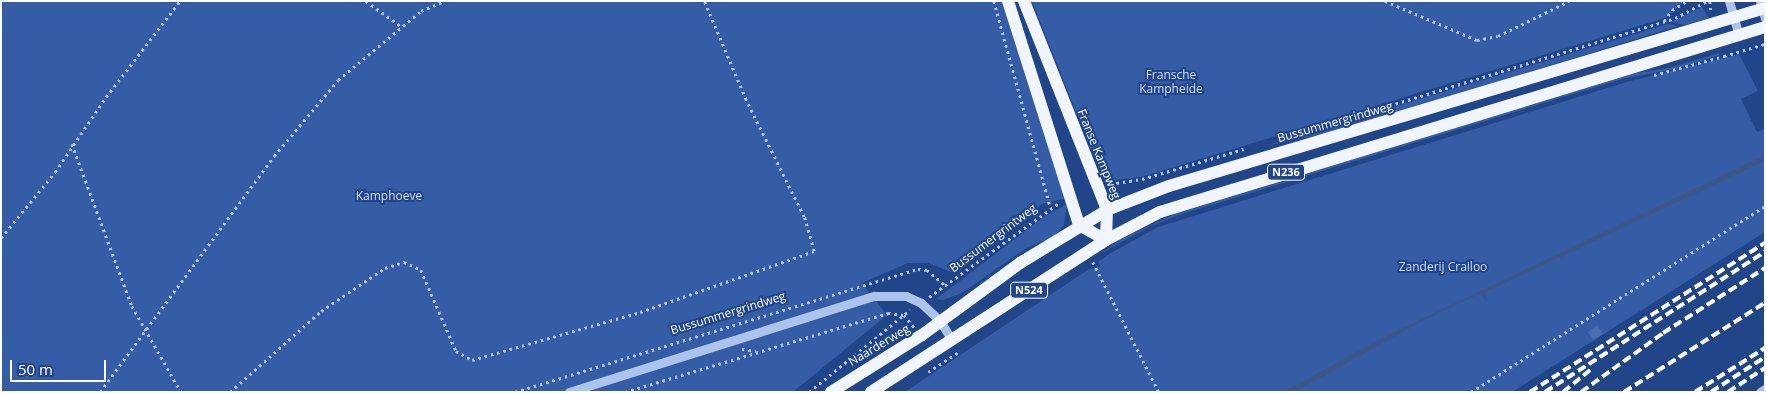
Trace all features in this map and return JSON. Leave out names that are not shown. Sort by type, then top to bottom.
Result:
[{"type":"main road","points":[[1008,1],[1079,225],[1106,240]]},
{"type":"main road","name":"Franse Kampweg","points":[[1024,1],[1108,210],[1106,240]]},
{"type":"main road","name":"Bussummergrindweg","points":[[940,321],[1079,225],[1108,210],[1169,186],[1763,9]]},
{"type":"main road","points":[[1739,36],[1765,27]]},
{"type":"main road","name":"N236","points":[[1106,240],[1160,212],[1470,116],[1739,36]]},
{"type":"main road","name":"N524","points":[[871,392],[952,340],[1091,257],[1106,240]]},
{"type":"main road","name":"Naarderweg","points":[[831,392],[940,321]]},
{"type":"street","points":[[1729,1],[1739,36]]},
{"type":"street","points":[[569,392],[874,296],[906,296],[920,303],[940,321],[952,340]]},
{"type":"street","points":[[1760,392],[1765,388]]},
{"type":"path","points":[[1,238],[55,172],[72,144],[180,1]]},
{"type":"path","points":[[366,1],[402,27]]},
{"type":"path","points":[[100,392],[274,156],[338,80],[421,11],[445,1]]},
{"type":"path","points":[[230,392],[321,311],[385,268],[404,262],[421,270],[456,351],[472,360],[640,312],[814,251],[804,218],[746,100],[704,1]]},
{"type":"path","points":[[994,1],[1050,206],[1070,198]]},
{"type":"path","points":[[1385,1],[1477,40],[1513,30],[1569,1]]},
{"type":"path","points":[[1664,22],[1672,10],[1687,1]]},
{"type":"path","name":"Bussummergrindweg","points":[[1347,118],[1664,22],[1707,1]]},
{"type":"path","points":[[1650,75],[1724,56]]},
{"type":"path","points":[[72,144],[96,215],[144,333],[181,392]]},
{"type":"path","points":[[1098,188],[1121,180],[1142,179],[1253,146]]},
{"type":"path","name":"Bussumergrintweg","points":[[945,285],[1050,206]]},
{"type":"path","points":[[1471,392],[1765,206]]},
{"type":"path","points":[[1091,257],[1101,257]]},
{"type":"path","points":[[1085,268],[1091,257]]},
{"type":"path","points":[[1091,257],[1159,392]]},
{"type":"path","name":"Bussummergrindweg","points":[[515,392],[918,269],[926,270],[945,285]]},
{"type":"path","name":"Naarderweg","points":[[625,392],[854,323],[888,314],[904,315],[809,392]]},
{"type":"path","points":[[943,363],[965,347]]},
{"type":"green space","name":"Kamphoeve","points":[[1,1],[1005,1],[1066,198],[1042,204],[960,270],[951,272],[928,263],[908,263],[862,283],[887,315],[793,392],[1,392]]},
{"type":"green space","name":"Fransche Kampheide","points":[[1032,1],[1685,1],[1665,18],[1141,177],[1107,181],[1093,155]]},
{"type":"green space","points":[[1702,7],[1709,18],[1685,25],[1671,22]]},
{"type":"green space","points":[[1668,24],[1678,26],[1337,131],[1261,147]]},
{"type":"green space","points":[[1719,53],[1720,55],[1676,69],[1622,79],[1179,215],[1151,226],[1098,255],[1124,238],[1173,215],[1631,74],[1669,68]]},
{"type":"green space","name":"Zanderij Crailoo","points":[[1739,54],[1758,91],[1741,99],[1757,132],[1765,129],[1765,232],[1512,392],[905,392],[1089,269],[1100,266],[1098,262],[1109,254],[1158,227],[1630,81]]},
{"type":"green space","points":[[1067,204],[1064,225],[1053,237],[1028,247],[962,293],[943,300],[936,299],[1044,217]]},
{"type":"shaded area","points":[[1765,155],[1765,161],[1486,292],[1487,301],[1479,294],[1419,323],[1295,392],[1283,392],[1386,336]]},
{"type":"building","points":[[1597,325],[1603,334],[1593,340],[1588,332]]},
{"type":"railway","points":[[1530,392],[1765,243]]},
{"type":"railway","points":[[1545,392],[1765,252]]},
{"type":"railway","points":[[1581,392],[1663,333],[1765,268]]},
{"type":"railway","points":[[1624,392],[1765,303]]},
{"type":"railway","points":[[1695,392],[1765,348]]},
{"type":"railway","points":[[1711,392],[1765,357]]},
{"type":"railway","points":[[1728,392],[1765,368]]},
{"type":"railway","points":[[1563,392],[1590,370]]}]
